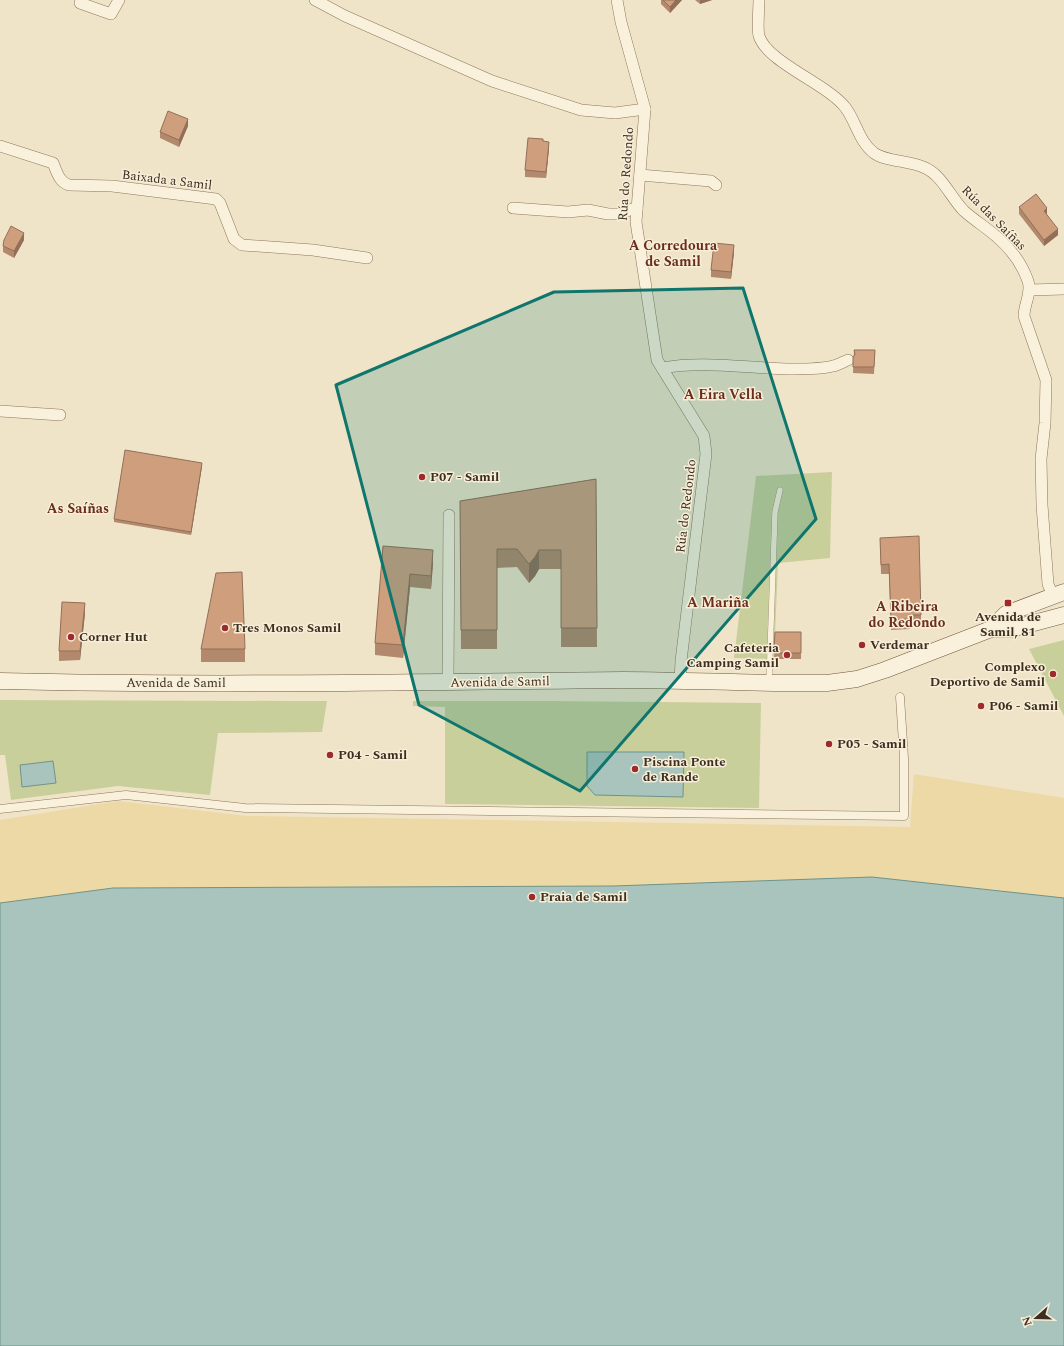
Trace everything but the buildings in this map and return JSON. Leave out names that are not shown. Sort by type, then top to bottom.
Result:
[{"type":"main road","name":"Avenida de Samil","points":[[991,629],[1006,614],[1058,594]]},
{"type":"main road","name":"Avenida de Samil","points":[[0,681],[145,684],[624,680],[827,683],[857,679],[885,670],[991,629],[1011,629],[1064,615]]},
{"type":"street","points":[[80,3],[111,14],[119,0]]},
{"type":"street","name":"Rúa do Redondo","points":[[316,0],[345,16],[492,81],[581,110],[615,113],[645,109]]},
{"type":"street","name":"Rúa do Redondo","points":[[617,0],[621,22],[645,109],[636,222],[657,360],[704,436],[706,454],[680,681]]},
{"type":"street","name":"Rúa das Saíñas","points":[[759,0],[759,36],[763,44],[787,65],[838,100],[845,107],[865,143],[874,154],[923,167],[934,173],[953,199],[965,211],[997,237],[1013,254],[1021,264],[1030,290]]},
{"type":"street","name":"Baixada a Samil","points":[[0,146],[53,163],[58,176],[64,183],[69,185],[112,186],[216,200],[220,203],[234,239],[242,244],[312,250],[367,258]]},
{"type":"street","points":[[640,175],[711,180],[716,185]]},
{"type":"street","points":[[513,208],[568,212],[588,210],[608,214],[620,214],[637,209]]},
{"type":"street","points":[[1058,594],[1048,584],[1041,484],[1041,459],[1045,416],[1046,380],[1024,316],[1024,310],[1030,290],[1064,290]]},
{"type":"street","points":[[662,368],[695,365],[780,369],[808,368],[833,366],[848,360]]},
{"type":"street","points":[[0,411],[60,415]]},
{"type":"street","points":[[448,682],[449,515]]},
{"type":"street","points":[[0,809],[126,795],[245,808],[904,816],[904,758],[900,697]]},
{"type":"lane","points":[[769,683],[775,512],[780,490]]},
{"type":"highlighted area","points":[[743,288],[816,519],[580,791],[419,705],[336,385],[554,292]]},
{"type":"green space","points":[[832,472],[830,558],[778,563],[774,659],[734,658],[756,476]]},
{"type":"green space","name":"Complexo Deportivo de Samil","points":[[1064,640],[1064,716],[1029,649]]},
{"type":"green space","points":[[0,700],[327,701],[322,732],[218,733],[210,795],[118,786],[11,800],[5,755],[0,755]]},
{"type":"green space","points":[[413,701],[761,703],[759,808],[445,804],[445,707],[413,706]]},
{"type":"sand","name":"Praia de Samil","points":[[914,774],[1064,798],[1064,1044],[0,980],[0,820],[118,801],[247,816],[910,827]]},
{"type":"water","name":"Piscina Ponte de Rande","points":[[587,752],[684,752],[683,797],[595,795],[587,786]]},
{"type":"water","points":[[53,761],[56,783],[22,787],[20,765]]},
{"type":"water","points":[[872,877],[1064,898],[1064,1346],[0,1346],[0,903],[113,888],[613,886]]},
{"type":"place","name":"P07 - Samil","points":[[422,477]]},
{"type":"place","name":"Avenida de Samil, 81","points":[[1008,603]]},
{"type":"place","name":"Tres Monos Samil","points":[[225,628]]},
{"type":"place","name":"Corner Hut","points":[[71,637]]},
{"type":"place","name":"Verdemar","points":[[862,645]]},
{"type":"place","name":"Cafeteria Camping Samil","points":[[787,655]]},
{"type":"place","name":"Complexo Deportivo de Samil","points":[[1053,674]]},
{"type":"place","name":"P06 - Samil","points":[[981,706]]},
{"type":"place","name":"P05 - Samil","points":[[829,744]]},
{"type":"place","name":"P04 - Samil","points":[[330,755]]},
{"type":"place","name":"Piscina Ponte de Rande","points":[[635,769]]},
{"type":"place","name":"Praia de Samil","points":[[532,897]]},
{"type":"district","name":"A Corredoura de Samil","points":[[673,254]]},
{"type":"district","name":"A Eira Vella","points":[[723,394]]},
{"type":"district","name":"As Saíñas","points":[[78,508]]},
{"type":"district","name":"A Mariña","points":[[718,602]]},
{"type":"district","name":"A Ribeira do Redondo","points":[[907,614]]}]
